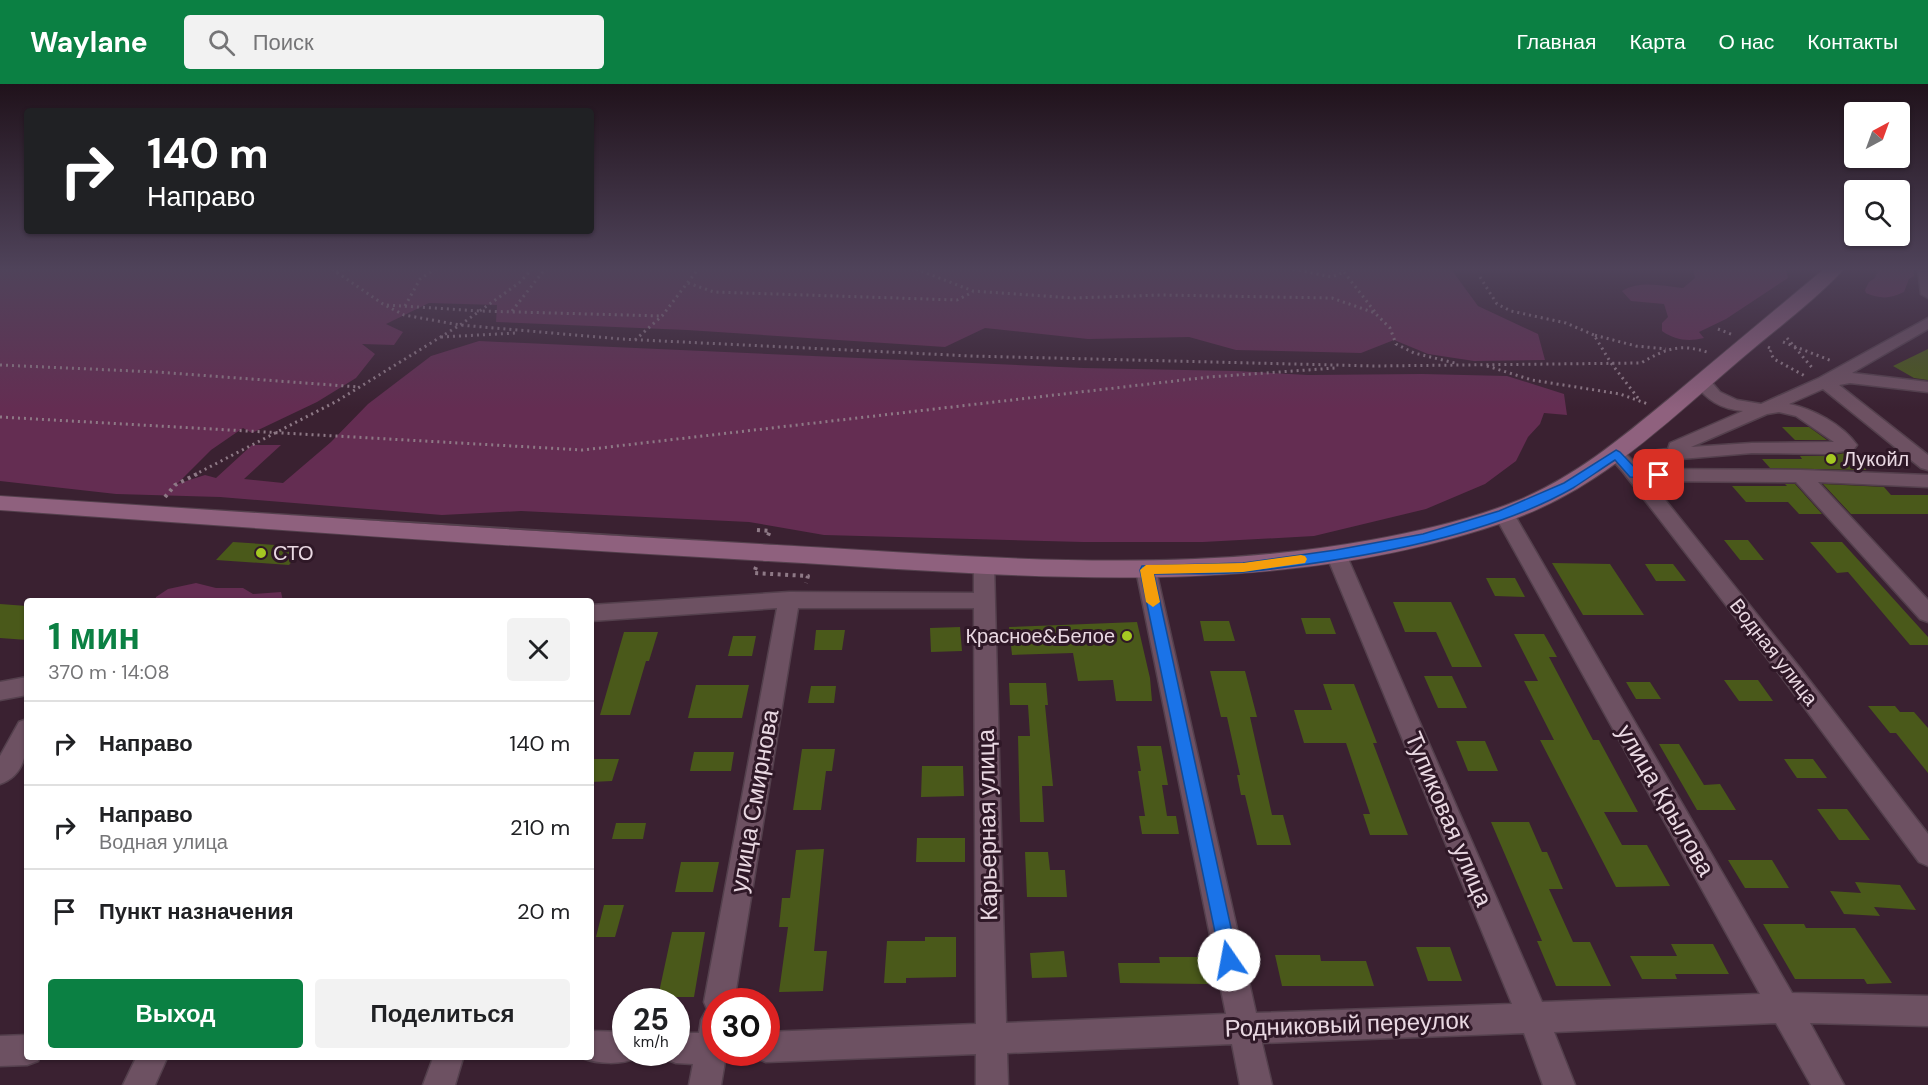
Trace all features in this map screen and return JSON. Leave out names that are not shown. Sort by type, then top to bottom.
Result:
[{"type":"main road","points":[[0,503],[984,565],[1146,570],[1243,568],[1424,538],[1504,514],[1568,485],[1627,465],[1665,413],[1779,316]]},
{"type":"street","points":[[1627,465],[1658,455],[1822,382],[1928,323]]},
{"type":"street","points":[[1822,382],[1850,378],[1928,387]]},
{"type":"street","points":[[1658,455],[1752,448],[1827,449],[1848,445],[1834,432],[1802,412],[1779,407],[1747,408],[1721,401],[1702,382]]},
{"type":"street","points":[[1822,382],[1928,464]]},
{"type":"street","points":[[1627,465],[1928,481]]},
{"type":"street","name":"Водная улица","points":[[1627,465],[1785,665],[1928,854]]},
{"type":"street","points":[[1801,476],[1928,614]]},
{"type":"street","name":"улица Крылова","points":[[1504,514],[1828,1085]]},
{"type":"street","name":"Тупиковая улица","points":[[1336,554],[1533,1017],[1559,1085]]},
{"type":"street","name":"Карьерная улица","points":[[984,565],[992,1085]]},
{"type":"street","points":[[1146,570],[1256,1085]]},
{"type":"street","points":[[594,618],[789,600],[983,602]]},
{"type":"street","name":"улица Смирнова","points":[[721,988],[789,600]]},
{"type":"street","points":[[0,691],[24,687]]},
{"type":"street","points":[[0,774],[12,759],[24,735]]},
{"type":"street","name":"Родниковый переулок","points":[[780,1046],[1784,1008],[1928,1011]]},
{"type":"street","points":[[594,1047],[612,1047]]},
{"type":"street","points":[[0,1051],[24,1050]]},
{"type":"street","points":[[139,1085],[152,1060]]},
{"type":"street","points":[[439,1085],[447,1060]]},
{"type":"street","points":[[705,1085],[709,1066]]},
{"type":"path","points":[[408,316],[460,325],[635,340],[971,356],[1357,366],[1461,365],[1641,363],[1667,349]]},
{"type":"path","points":[[167,495],[175,485],[337,401],[473,316]]},
{"type":"path","points":[[651,316],[662,316]]},
{"type":"path","points":[[635,340],[662,316]]},
{"type":"path","points":[[1378,316],[1390,328],[1396,344],[1414,353],[1461,365]]},
{"type":"path","points":[[1533,316],[1566,323],[1594,335],[1636,346],[1667,349],[1691,346],[1727,360]]},
{"type":"path","points":[[440,337],[532,332]]},
{"type":"path","points":[[1594,335],[1611,363],[1638,399]]},
{"type":"path","points":[[1787,338],[1822,382]]},
{"type":"path","points":[[1783,342],[1849,368]]},
{"type":"path","points":[[1773,349],[1770,352],[1774,359],[1822,382]]},
{"type":"path","points":[[0,364],[157,372],[360,387]]},
{"type":"path","points":[[1483,364],[1532,380],[1620,394],[1638,399],[1665,413]]},
{"type":"path","points":[[0,417],[583,450],[1209,377],[1357,366]]},
{"type":"shaded area","points":[[0,316],[403,316],[386,324],[403,332],[394,345],[362,344],[375,354],[356,378],[317,402],[252,433],[243,428],[211,450],[177,484],[205,475],[216,478],[252,445],[281,445],[244,479],[283,483],[331,442],[368,404],[431,356],[479,341],[1084,368],[1308,375],[1507,376],[1564,394],[1567,415],[1544,413],[1540,424],[1528,437],[1516,461],[1485,484],[1426,509],[1314,536],[1203,542],[1083,542],[824,535],[749,522],[521,511],[442,515],[220,497],[116,494],[0,481]]},
{"type":"shaded area","points":[[496,316],[1499,316],[1538,334],[1545,360],[1474,361],[1428,354],[1394,340],[1361,353],[1236,350],[1189,337],[1088,339],[985,328],[945,347],[687,330],[496,322]]},
{"type":"shaded area","points":[[1731,316],[1699,332],[1704,338],[1693,340],[1677,338],[1662,331],[1662,323],[1668,317]]},
{"type":"shaded area","points":[[196,583],[216,588],[243,588],[253,594],[281,592],[282,598],[156,598],[168,589]]},
{"type":"building","points":[[1928,349],[1928,380],[1914,378],[1893,366]]},
{"type":"building","points":[[1782,427],[1809,427],[1827,440],[1795,440]]},
{"type":"building","points":[[1846,453],[1867,470],[1770,468],[1762,459],[1802,459],[1800,456]]},
{"type":"building","points":[[1785,484],[1795,484],[1822,514],[1799,514],[1788,502],[1746,502],[1732,486],[1787,486]]},
{"type":"building","points":[[1823,484],[1884,487],[1891,495],[1928,495],[1928,514],[1851,514]]},
{"type":"building","points":[[1724,540],[1748,540],[1764,560],[1740,560]]},
{"type":"building","name":"СТО","points":[[233,542],[304,547],[289,565],[216,560]]},
{"type":"building","points":[[1810,542],[1842,542],[1928,637],[1928,645],[1910,645],[1848,572],[1837,573]]},
{"type":"building","points":[[1552,563],[1610,564],[1644,615],[1583,615]]},
{"type":"building","points":[[1645,564],[1673,564],[1686,581],[1656,581]]},
{"type":"building","points":[[1486,578],[1515,578],[1525,597],[1495,596]]},
{"type":"building","points":[[1393,602],[1451,602],[1482,667],[1452,667],[1436,632],[1405,632]]},
{"type":"building","points":[[0,604],[24,606],[24,640],[0,638]]},
{"type":"building","points":[[1301,618],[1330,618],[1336,634],[1306,634]]},
{"type":"building","points":[[1200,621],[1229,621],[1235,641],[1204,641]]},
{"type":"building","points":[[1137,622],[1150,678],[1152,701],[1116,701],[1113,680],[1078,681],[1073,653],[1012,655],[1009,627]]},
{"type":"building","points":[[960,627],[962,651],[931,652],[930,628]]},
{"type":"building","points":[[816,630],[845,630],[842,650],[814,650]]},
{"type":"building","points":[[624,632],[658,632],[649,661],[646,661],[630,715],[600,715]]},
{"type":"building","points":[[1514,634],[1544,634],[1557,657],[1549,657],[1593,740],[1599,740],[1638,812],[1604,812],[1622,845],[1647,845],[1670,886],[1616,887],[1540,740],[1554,740],[1524,681],[1538,681]]},
{"type":"building","points":[[733,636],[756,636],[752,656],[728,656]]},
{"type":"building","points":[[1210,671],[1245,671],[1257,717],[1250,717],[1272,815],[1283,815],[1291,845],[1257,845],[1245,795],[1241,795],[1237,775],[1240,775],[1227,717],[1221,717]]},
{"type":"building","points":[[1424,676],[1452,676],[1467,708],[1438,708]]},
{"type":"building","points":[[1724,680],[1758,680],[1773,701],[1739,701]]},
{"type":"building","points":[[1626,682],[1650,682],[1661,699],[1636,699]]},
{"type":"building","points":[[1009,683],[1046,683],[1048,705],[1045,705],[1053,786],[1042,786],[1044,822],[1020,822],[1018,736],[1030,736],[1028,705],[1010,705]]},
{"type":"building","points":[[1323,684],[1354,684],[1377,743],[1373,743],[1408,835],[1370,835],[1363,814],[1370,814],[1346,743],[1304,743],[1294,710],[1332,710]]},
{"type":"building","points":[[696,685],[749,685],[742,718],[688,718]]},
{"type":"building","points":[[811,686],[836,686],[834,703],[808,703]]},
{"type":"building","points":[[1868,706],[1895,706],[1900,712],[1914,712],[1928,728],[1928,773],[1896,733],[1890,733]]},
{"type":"building","points":[[1456,741],[1485,741],[1498,771],[1468,771]]},
{"type":"building","points":[[1659,744],[1679,744],[1704,785],[1720,784],[1736,810],[1697,810]]},
{"type":"building","points":[[1137,746],[1161,746],[1168,785],[1162,785],[1167,816],[1176,816],[1179,834],[1142,834],[1139,816],[1145,816],[1138,771],[1141,771]]},
{"type":"building","points":[[802,749],[835,749],[832,771],[826,771],[821,810],[793,810]]},
{"type":"building","points":[[694,752],[734,752],[731,771],[690,771]]},
{"type":"building","points":[[594,759],[619,759],[612,781],[594,782]]},
{"type":"building","points":[[1784,759],[1813,759],[1827,778],[1797,778]]},
{"type":"building","points":[[922,766],[963,766],[964,796],[921,797]]},
{"type":"building","points":[[1817,809],[1847,809],[1870,840],[1839,840]]},
{"type":"building","points":[[1491,822],[1529,822],[1542,852],[1547,852],[1563,889],[1549,889],[1573,942],[1590,942],[1611,986],[1556,986],[1537,941],[1542,941]]},
{"type":"building","points":[[616,823],[646,823],[643,839],[612,839]]},
{"type":"building","points":[[917,838],[965,838],[965,862],[916,862]]},
{"type":"building","points":[[824,849],[814,951],[827,951],[823,991],[780,992],[788,927],[779,927],[782,898],[790,898],[796,850]]},
{"type":"building","points":[[1025,852],[1048,852],[1050,870],[1065,870],[1067,897],[1027,897]]},
{"type":"building","points":[[1728,860],[1772,860],[1789,888],[1745,888]]},
{"type":"building","points":[[681,862],[719,862],[713,892],[675,892]]},
{"type":"building","points":[[1855,882],[1900,885],[1916,910],[1874,907],[1880,916],[1844,914],[1830,891],[1861,893]]},
{"type":"building","points":[[604,905],[624,905],[615,937],[596,937]]},
{"type":"building","points":[[1763,924],[1804,924],[1806,928],[1855,928],[1892,983],[1867,984],[1864,979],[1795,979]]},
{"type":"building","points":[[672,932],[705,932],[694,997],[690,997],[690,988],[660,988]]},
{"type":"building","points":[[925,937],[956,937],[956,977],[906,978],[906,983],[884,983],[887,941],[925,941]]},
{"type":"building","points":[[1671,944],[1713,944],[1729,974],[1675,974],[1677,979],[1642,979],[1630,956],[1677,956]]},
{"type":"building","points":[[1416,947],[1450,947],[1462,981],[1428,981]]},
{"type":"building","points":[[1064,951],[1067,977],[1032,978],[1030,953]]},
{"type":"building","points":[[1275,955],[1320,955],[1321,961],[1366,961],[1374,986],[1282,986]]},
{"type":"building","points":[[1159,957],[1203,957],[1208,984],[1120,983],[1118,963],[1160,963]]},
{"type":"slow traffic","points":[[1153,602],[1146,570],[1243,568],[1301,559]]},
{"type":"place","name":"Лукойл","points":[[1831,459]]},
{"type":"place","name":"СТО","points":[[261,553]]},
{"type":"place","name":"Красное&Белое","points":[[1127,636]]},
{"type":"route","points":[[1229,960],[1146,570],[1243,568],[1424,538],[1504,514],[1568,485],[1616,454],[1635,475],[1659,475]]}]
